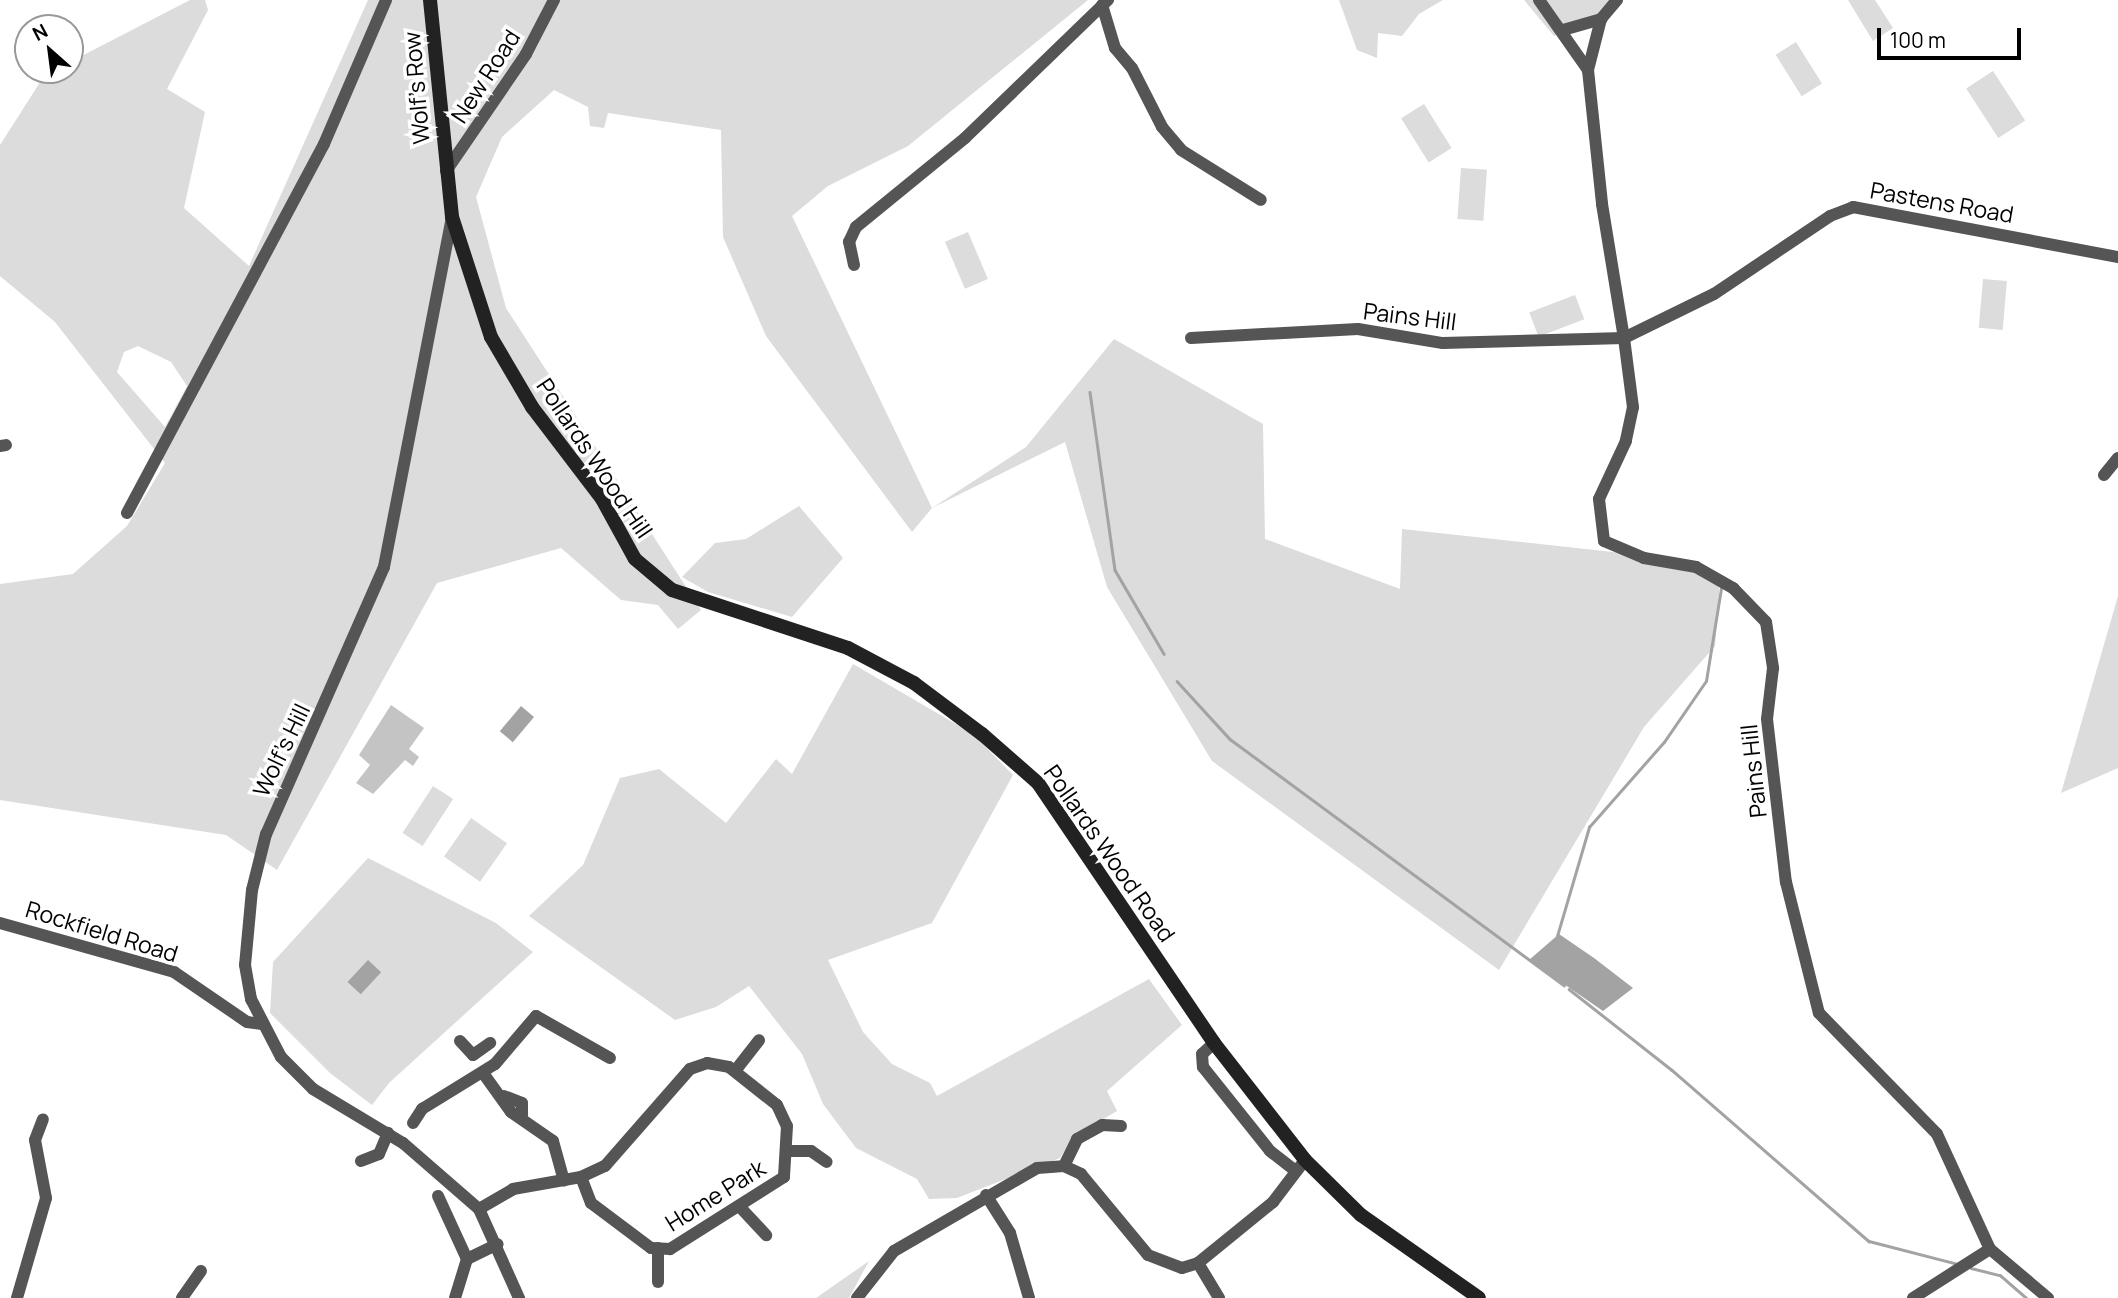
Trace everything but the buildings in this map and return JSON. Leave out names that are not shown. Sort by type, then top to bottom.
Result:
[{"type":"street","points":[[127,513],[324,144],[386,0]]},
{"type":"street","name":"Wolf's Row","points":[[430,0],[446,171]]},
{"type":"street","name":"New Road","points":[[446,171],[526,54],[554,0]]},
{"type":"street","name":"Pains Hill","points":[[1539,0],[1563,30],[1588,70],[1602,204],[1633,407],[1626,442],[1599,499],[1604,541],[1644,558],[1696,567],[1733,588],[1766,622],[1773,668],[1767,719],[1786,882],[1819,1013],[1937,1134],[1990,1249]]},
{"type":"street","points":[[1588,70],[1601,19],[1617,0]]},
{"type":"street","points":[[1105,3],[1115,48],[1132,68],[1162,127],[1181,150],[1261,200]]},
{"type":"street","points":[[854,265],[849,242],[856,227],[965,138],[1105,3]]},
{"type":"street","points":[[1563,30],[1601,19]]},
{"type":"street","name":"Pollards Wood Hill","points":[[446,171],[452,217],[491,337],[532,407],[601,499],[635,559],[672,590],[839,646]]},
{"type":"street","name":"Pastens Road","points":[[1624,338],[1714,294],[1830,216],[1853,208],[2118,257]]},
{"type":"street","name":"Wolf's Hill","points":[[452,217],[384,567],[261,850],[245,965],[262,1024],[281,1057],[313,1089],[388,1133],[479,1209]]},
{"type":"street","name":"Pains Hill","points":[[1191,338],[1358,329],[1443,343],[1624,338]]},
{"type":"street","points":[[2104,475],[2118,458]]},
{"type":"street","name":"Pollards Wood Road","points":[[839,646],[914,683],[1038,783],[1299,1165]]},
{"type":"street","name":"Rockfield Road","points":[[0,923],[174,972],[247,1022],[262,1024]]},
{"type":"street","points":[[413,1123],[422,1109],[495,1064],[536,1016],[610,1058]]},
{"type":"street","points":[[734,1071],[759,1040]]},
{"type":"street","points":[[460,1041],[473,1055],[487,1047],[495,1064]]},
{"type":"street","name":"Pollards Wood Road","points":[[1214,1043],[1202,1054],[1203,1067],[1270,1152],[1299,1165],[1361,1215],[1479,1298]]},
{"type":"street","name":"Home Park","points":[[479,1209],[513,1189],[581,1177],[605,1166],[690,1069],[708,1063],[734,1071],[777,1105],[787,1126],[784,1177],[670,1249],[658,1248],[591,1203],[581,1177]]},
{"type":"street","points":[[483,1073],[504,1096],[511,1112],[522,1115],[553,1141],[564,1181]]},
{"type":"street","points":[[17,1298],[46,1198],[35,1140],[43,1119]]},
{"type":"street","points":[[1064,1166],[1077,1139],[1102,1125],[1121,1125]]},
{"type":"street","points":[[361,1161],[379,1154],[388,1133]]},
{"type":"street","points":[[787,1151],[811,1151],[827,1162]]},
{"type":"street","points":[[857,1298],[881,1262],[915,1236],[1037,1168],[1064,1166],[1089,1182],[1156,1262],[1182,1268],[1198,1263],[1281,1195],[1299,1165]]},
{"type":"street","points":[[986,1195],[1010,1233],[1029,1298]]},
{"type":"street","points":[[438,1196],[467,1259],[455,1298]]},
{"type":"street","points":[[739,1206],[766,1235]]},
{"type":"street","points":[[479,1209],[498,1244],[519,1298]]},
{"type":"street","points":[[467,1259],[498,1244]]},
{"type":"street","points":[[658,1248],[658,1282]]},
{"type":"street","points":[[1913,1298],[1990,1249],[2048,1298]]},
{"type":"street","points":[[1198,1263],[1219,1298]]},
{"type":"street","points":[[182,1298],[201,1271]]},
{"type":"shaded area","points":[[190,0],[205,0],[208,10],[167,89],[205,112],[184,208],[249,266],[368,0],[1088,0],[908,146],[828,186],[792,216],[932,508],[912,532],[766,336],[723,237],[721,130],[608,113],[604,128],[590,126],[588,107],[554,90],[502,137],[476,197],[506,308],[701,610],[678,629],[658,605],[621,600],[561,548],[437,583],[277,870],[226,835],[0,800],[0,584],[73,574],[127,526],[165,463],[55,322],[0,276],[0,145],[39,84],[84,84],[84,55]],"holes":[[[138,346],[171,362],[187,386],[165,427],[117,372],[124,352]]]},
{"type":"shaded area","points":[[1339,0],[1443,0],[1419,14],[1402,36],[1378,33],[1377,58],[1357,50]]},
{"type":"shaded area","points":[[1524,0],[1609,0],[1595,18],[1554,36]]},
{"type":"shaded area","points":[[1848,0],[1875,0],[1893,28],[1873,41]]},
{"type":"shaded area","points":[[1796,42],[1822,84],[1802,96],[1776,55]]},
{"type":"shaded area","points":[[1993,71],[2025,120],[1998,138],[1966,88]]},
{"type":"shaded area","points":[[1424,104],[1452,148],[1429,162],[1401,118]]},
{"type":"shaded area","points":[[1461,168],[1487,170],[1483,221],[1457,219]]},
{"type":"shaded area","points":[[968,232],[988,279],[965,289],[945,242]]},
{"type":"shaded area","points":[[1983,279],[2007,281],[2003,330],[1979,328]]},
{"type":"shaded area","points":[[1575,295],[1584,319],[1539,337],[1529,313]]},
{"type":"shaded area","points":[[1114,339],[1263,424],[1265,539],[1400,589],[1402,529],[1631,554],[1720,580],[1715,646],[1644,727],[1499,970],[1212,761],[1107,587],[1065,442],[932,508],[1026,447]]},
{"type":"shaded area","points":[[799,506],[843,558],[792,617],[708,592],[682,577],[715,543],[746,539]]},
{"type":"shaded area","points":[[2118,596],[2118,768],[2061,793]]},
{"type":"shaded area","points":[[853,664],[973,734],[1013,775],[932,923],[828,960],[863,1032],[892,1064],[930,1083],[937,1096],[1149,979],[1182,1025],[1107,1091],[1117,1111],[1073,1137],[1060,1158],[957,1198],[929,1199],[917,1179],[856,1148],[823,1104],[802,1054],[749,986],[716,1007],[675,1020],[529,916],[583,865],[620,778],[659,769],[726,823],[776,759],[792,774]]},
{"type":"shaded area","points":[[521,706],[534,717],[513,742],[500,731]]},
{"type":"shaded area","points":[[433,786],[453,799],[423,846],[403,833]]},
{"type":"shaded area","points":[[471,818],[507,843],[480,882],[444,857]]},
{"type":"shaded area","points":[[368,858],[496,923],[533,952],[389,1083],[372,1105],[330,1073],[270,1013],[273,962]]},
{"type":"shaded area","points":[[1559,934],[1633,988],[1603,1011],[1529,960]]},
{"type":"shaded area","points":[[368,960],[381,972],[361,994],[348,982]]},
{"type":"shaded area","points":[[869,1261],[849,1298],[816,1298]]},
{"type":"waterway","points":[[1090,392],[1115,570],[1164,654]]},
{"type":"waterway","points":[[1557,936],[1589,827],[1664,742],[1706,681],[1721,588]]},
{"type":"waterway","points":[[1177,681],[1230,739],[1564,985]]},
{"type":"waterway","points":[[1569,989],[1672,1070],[1869,1241],[1958,1264]]},
{"type":"waterway","points":[[1971,1268],[2000,1275],[2026,1298]]}]
